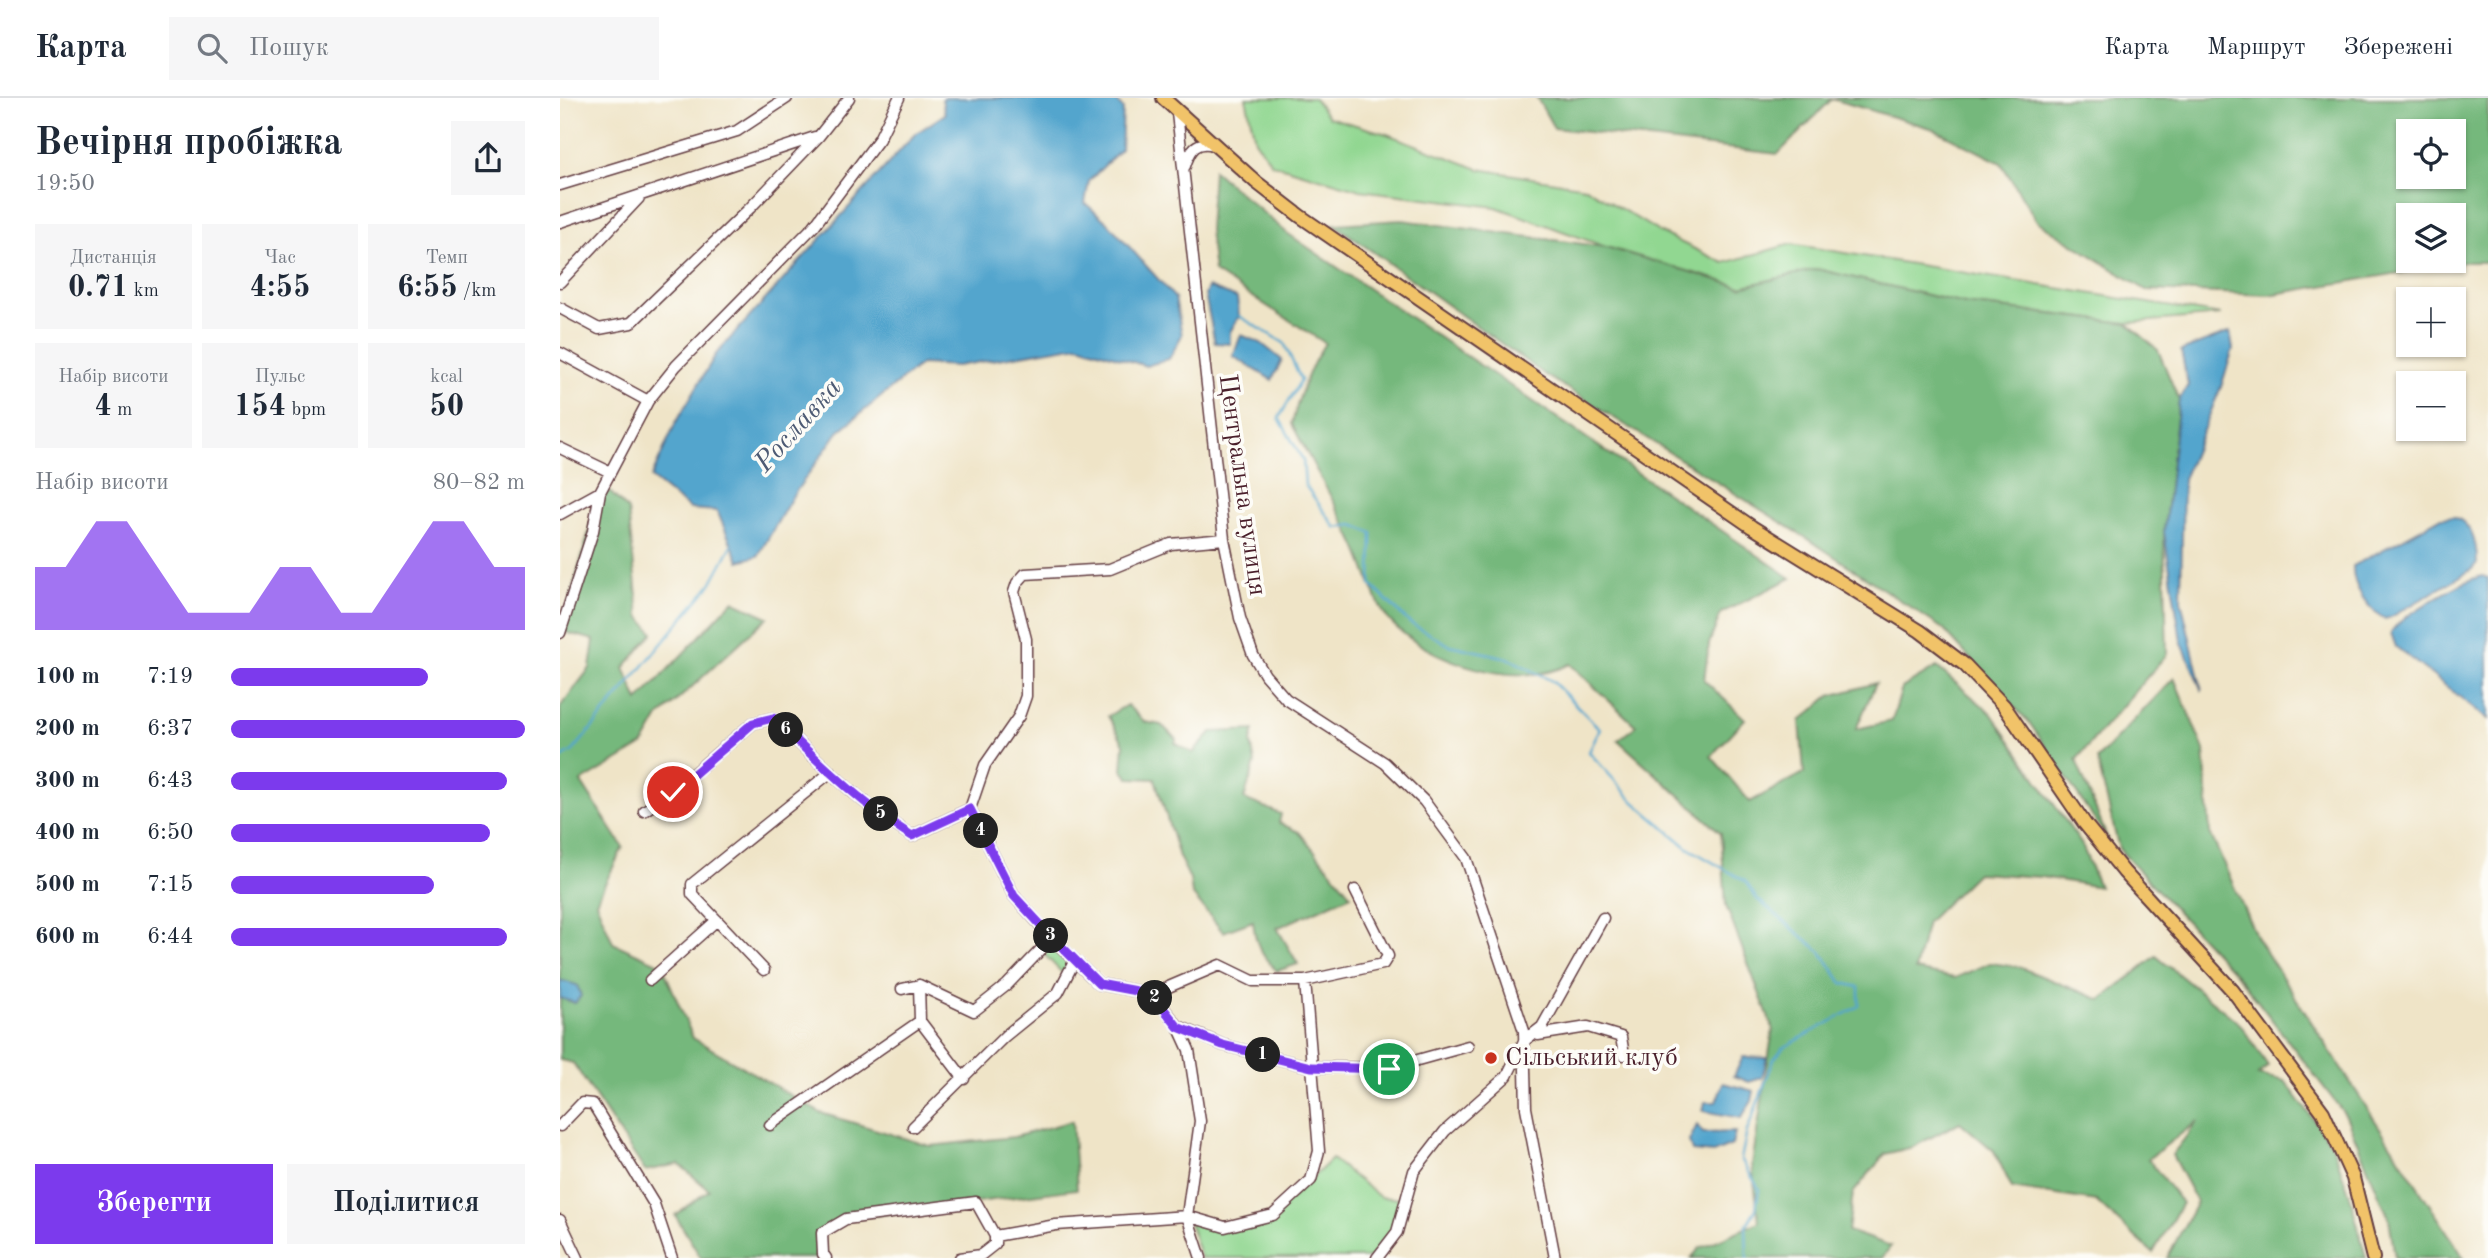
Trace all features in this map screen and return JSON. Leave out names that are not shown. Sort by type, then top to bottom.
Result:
[{"type":"main road","points":[[1163,98],[1214,145],[1311,224],[1752,527],[1920,631],[1965,665],[2004,706],[2085,824],[2124,872],[2233,990],[2323,1112],[2353,1178],[2373,1258]]},
{"type":"street","points":[[560,185],[737,131],[787,98]]},
{"type":"street","points":[[560,309],[599,329],[631,323],[819,136],[849,98]]},
{"type":"street","points":[[560,633],[593,531],[600,492],[608,471],[648,401],[676,366],[814,226],[879,139],[899,98]]},
{"type":"street","name":"Центральна вулиця","points":[[1177,113],[1224,539],[1240,618],[1253,655],[1265,675],[1286,699],[1385,762],[1424,801],[1466,858],[1524,1031],[1525,1108],[1555,1258]]},
{"type":"street","points":[[560,222],[640,198],[819,136]]},
{"type":"street","points":[[1183,170],[1189,152],[1196,145],[1214,145]]},
{"type":"street","points":[[560,282],[640,198]]},
{"type":"street","points":[[560,353],[648,401]]},
{"type":"street","points":[[560,448],[608,471]]},
{"type":"street","points":[[560,514],[600,492]]},
{"type":"street","points":[[1224,539],[1171,544],[1110,569],[1026,575],[1017,583],[1014,592],[1026,639],[1026,696],[1018,716],[985,765],[970,809],[1014,896],[1099,984],[1152,994],[1220,965],[1253,981],[1305,981],[1383,964],[1388,956],[1355,890]]},
{"type":"street","points":[[644,811],[673,792],[753,723],[773,718],[831,772],[892,823],[912,836],[970,809]]},
{"type":"street","points":[[764,970],[692,894],[692,884],[831,772]]},
{"type":"street","points":[[1377,1258],[1397,1232],[1414,1171],[1445,1131],[1507,1076],[1524,1041],[1542,1027],[1603,918]]},
{"type":"street","points":[[650,980],[717,920]]},
{"type":"street","points":[[902,989],[919,985],[974,1011],[1007,985],[1052,937]]},
{"type":"street","points":[[913,1127],[1005,1036],[1058,993],[1075,960]]},
{"type":"street","points":[[995,1236],[1056,1225],[1187,1216],[1225,1227],[1273,1214],[1311,1180],[1319,1151],[1305,981]]},
{"type":"street","points":[[919,985],[920,1021],[964,1079]]},
{"type":"street","points":[[1152,994],[1178,1027],[1189,1050],[1200,1121],[1187,1216],[1201,1258]]},
{"type":"street","points":[[770,1125],[920,1021]]},
{"type":"street","points":[[1178,1027],[1223,1045],[1311,1067],[1389,1069],[1468,1046]]},
{"type":"street","points":[[1524,1041],[1546,1031],[1588,1027],[1621,1037],[1624,1055]]},
{"type":"street","points":[[560,1126],[582,1103],[593,1104],[654,1204],[672,1258]]},
{"type":"street","points":[[827,1258],[823,1254],[822,1233],[846,1219],[976,1202],[995,1236],[995,1244],[981,1255],[960,1258]]},
{"type":"street","points":[[560,1220],[578,1258]]},
{"type":"green space","points":[[1246,98],[1314,98],[1328,117],[1387,134],[1479,169],[1585,187],[1661,233],[1724,263],[1791,244],[2221,315],[2127,323],[1965,304],[1817,269],[1741,287],[1606,247],[1496,207],[1360,190],[1272,164],[1255,140]]},
{"type":"green space","points":[[1537,98],[2488,98],[2488,262],[2466,262],[2466,203],[2396,203],[2396,273],[2399,273],[2269,295],[2146,290],[2037,221],[2001,163],[1934,129],[1832,99],[1778,154],[1554,128]]},
{"type":"green space","points":[[1213,170],[1287,233],[1791,578],[1721,613],[1709,644],[1704,680],[1745,719],[1711,756],[1750,802],[1804,773],[1800,721],[1830,696],[1876,683],[1856,729],[1892,721],[1902,688],[1937,667],[1991,713],[2082,845],[2099,887],[2042,877],[1977,873],[1927,922],[1915,970],[1955,978],[1990,963],[2019,967],[2101,1000],[2156,956],[2240,1024],[2268,1066],[2258,1075],[2285,1081],[2332,1145],[2350,1196],[2366,1258],[2167,1258],[2197,1202],[2172,1155],[2198,1121],[2148,1159],[2182,1203],[2153,1253],[2096,1201],[2012,1188],[1994,1151],[1960,1122],[1913,1147],[1885,1154],[1853,1193],[1848,1231],[1891,1246],[1882,1258],[1691,1258],[1700,1248],[1759,1222],[1752,1164],[1773,1029],[1726,906],[1721,833],[1618,740],[1636,726],[1570,664],[1549,672],[1526,674],[1475,668],[1426,648],[1389,620],[1379,605],[1347,527],[1292,424],[1305,382],[1325,343],[1214,272],[1209,230]]},
{"type":"green space","points":[[1402,220],[1606,247],[1741,287],[1817,269],[1965,304],[2127,323],[2158,350],[2179,400],[2164,532],[2167,654],[2076,760],[2108,840],[2031,725],[1943,629],[1811,541],[1544,374],[1334,224]]},
{"type":"green space","points":[[600,492],[610,492],[628,510],[639,615],[653,633],[624,668],[638,701],[733,601],[768,617],[659,717],[643,745],[581,782],[623,847],[596,902],[613,943],[662,965],[693,1038],[821,1113],[930,1146],[1014,1137],[1072,1121],[1077,1189],[846,1219],[822,1233],[826,1258],[701,1258],[675,1215],[709,1190],[679,1164],[645,1171],[573,1063],[560,1060],[560,707],[590,668],[594,640],[561,631]]},
{"type":"green space","points":[[2174,678],[2204,750],[2210,833],[2257,938],[2464,1258],[2395,1258],[2389,1218],[2346,1116],[2242,981],[2119,849],[2097,759]]},
{"type":"green space","points":[[1127,705],[1145,722],[1161,725],[1177,739],[1175,743],[1193,753],[1212,732],[1254,730],[1251,742],[1255,763],[1244,799],[1281,814],[1279,823],[1299,832],[1351,895],[1277,928],[1298,964],[1277,971],[1260,949],[1253,921],[1223,932],[1192,894],[1190,879],[1179,857],[1155,779],[1129,778],[1122,770],[1124,744],[1108,716]]},
{"type":"green space","points":[[1052,938],[1075,960],[1067,978],[1040,950]]},
{"type":"green space","points":[[1332,1159],[1380,1197],[1404,1199],[1397,1232],[1377,1258],[1201,1258],[1187,1216],[1225,1227],[1273,1215]]},
{"type":"water","points":[[944,98],[1115,98],[1123,109],[1121,149],[1089,181],[1085,203],[1108,223],[1175,298],[1182,335],[1169,359],[1146,366],[1079,345],[957,366],[921,364],[838,432],[792,497],[758,556],[739,561],[717,511],[690,509],[651,478],[675,424],[716,354],[915,134],[945,114]]},
{"type":"water","points":[[1208,287],[1237,298],[1239,316],[1230,332],[1230,344],[1215,343],[1205,295]]},
{"type":"water","points":[[2230,332],[2233,349],[2221,387],[2183,479],[2181,600],[2202,691],[2181,641],[2164,532],[2179,400],[2188,385],[2181,351]]},
{"type":"water","points":[[1241,335],[1261,343],[1282,360],[1272,380],[1233,356]]},
{"type":"water","points":[[2454,517],[2470,530],[2475,543],[2477,563],[2471,570],[2391,617],[2385,619],[2378,615],[2358,589],[2353,566],[2440,518]]},
{"type":"water","points":[[2482,576],[2488,578],[2488,719],[2396,647],[2391,633],[2418,609]]},
{"type":"water","points":[[560,980],[577,985],[581,996],[575,1003],[560,998]]},
{"type":"water","points":[[1743,1057],[1767,1058],[1762,1078],[1749,1082],[1734,1076]]},
{"type":"water","points":[[1723,1083],[1754,1091],[1752,1101],[1741,1118],[1703,1111],[1705,1102],[1716,1102]]},
{"type":"water","points":[[1697,1125],[1703,1133],[1735,1132],[1732,1145],[1713,1153],[1692,1151],[1689,1141]]},
{"type":"waterway","points":[[1239,316],[1284,343],[1301,380],[1279,418],[1303,460],[1305,485],[1336,528],[1353,525],[1372,533],[1371,585],[1410,623],[1449,645],[1508,658],[1552,681],[1600,729],[1589,752],[1634,802],[1688,848],[1745,881],[1757,899],[1821,952],[1842,983],[1859,987],[1859,1006],[1783,1048],[1774,1059],[1747,1131],[1741,1159],[1759,1189],[1756,1209],[1746,1226],[1747,1258]]},
{"type":"waterway","name":"Рославка","points":[[560,759],[573,751],[711,584],[732,545]]},
{"type":"place","name":"Сільський клуб","points":[[1491,1058]]},
{"type":"route","points":[[673,792],[753,723],[773,718],[819,762],[892,823],[912,836],[970,809],[1014,896],[1099,984],[1152,994],[1178,1027],[1223,1045],[1311,1067],[1389,1069]]}]
